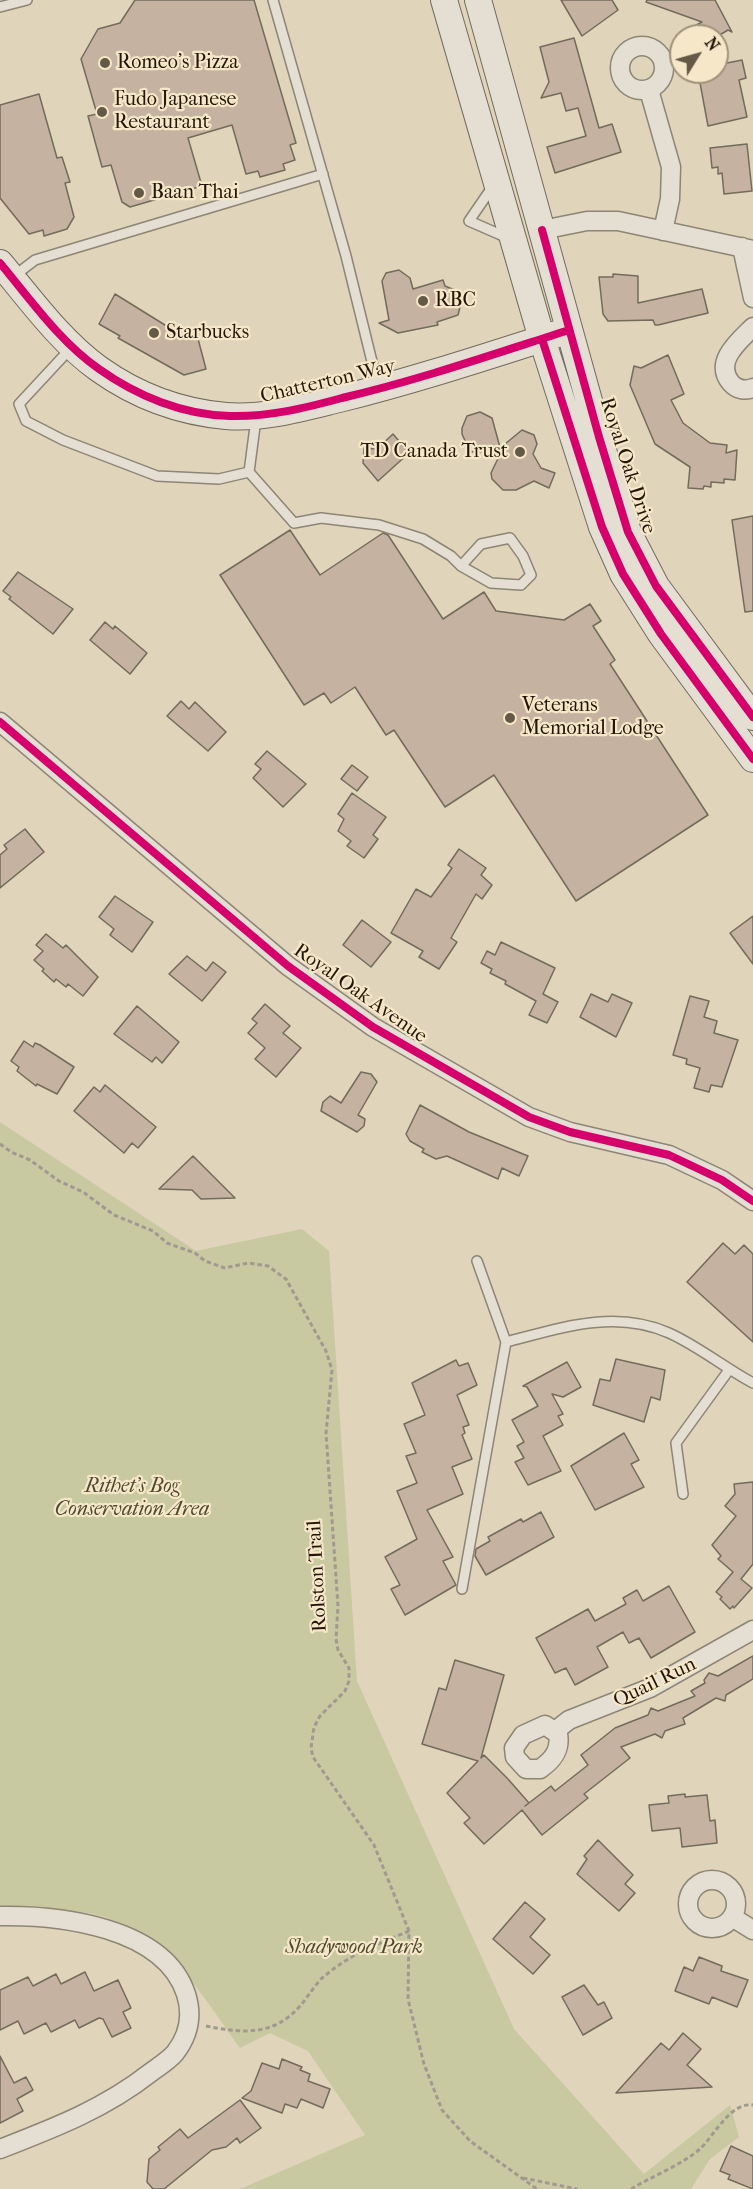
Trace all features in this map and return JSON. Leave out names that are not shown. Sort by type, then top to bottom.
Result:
[{"type":"main road","name":"Royal Oak Drive","points":[[444,0],[542,339],[602,527],[622,574],[661,634],[753,759]]},
{"type":"main road","name":"Royal Oak Drive","points":[[478,0],[569,330],[628,532],[656,586],[753,717]]},
{"type":"main road","name":"Chatterton Way","points":[[4,269],[73,346],[97,368],[125,386],[166,404],[199,413],[256,416],[299,409],[379,389],[569,330]]},
{"type":"street","points":[[649,90],[671,167],[670,199],[663,231]]},
{"type":"street","points":[[542,230],[587,221],[618,221],[748,249],[753,298]]},
{"type":"street","points":[[753,327],[726,358],[724,372],[732,385],[745,391],[753,388]]},
{"type":"street","name":"Royal Oak Avenue","points":[[0,722],[273,953],[373,1027],[529,1117],[570,1132],[669,1155],[722,1180],[753,1201]]},
{"type":"street","name":"Quail Run","points":[[555,1731],[569,1720],[650,1688],[753,1630]]},
{"type":"street","points":[[0,1917],[48,1917],[99,1927],[127,1937],[155,1953],[180,1978],[189,2005],[188,2031],[174,2055],[121,2094],[83,2117],[0,2149]]},
{"type":"street","points":[[732,1917],[753,1930]]},
{"type":"lane","points":[[0,7],[27,0]]},
{"type":"lane","points":[[273,0],[346,256],[379,389]]},
{"type":"lane","points":[[4,269],[323,174]]},
{"type":"lane","points":[[496,182],[469,221],[513,240]]},
{"type":"lane","points":[[73,346],[19,404],[26,421],[63,440],[157,476],[219,479],[249,472]]},
{"type":"lane","points":[[256,416],[249,472],[294,524],[321,518],[379,525],[423,539],[451,556],[461,566],[491,583],[521,585],[531,574],[523,556],[510,538],[481,544],[461,566]]},
{"type":"lane","points":[[462,1589],[506,1342],[477,1261]]},
{"type":"lane","points":[[506,1342],[588,1321],[630,1322],[669,1333],[753,1383]]},
{"type":"lane","points":[[683,1494],[676,1443],[729,1370]]},
{"type":"path","points":[[189,2022],[247,2033],[268,2028],[289,2017],[300,2007],[324,1976],[344,1961],[409,1931]]},
{"type":"path","points":[[631,2189],[700,2149],[724,2118],[748,2104],[753,2105]]},
{"type":"path","points":[[521,2178],[577,2189]]},
{"type":"green space","points":[[0,1122],[196,1251],[302,1229],[329,1251],[357,1681],[514,2029],[644,2174],[730,2105],[739,2137],[710,2159],[691,2189],[240,2189],[365,2135],[308,2051],[270,2033],[240,2048],[207,2001],[172,1959],[152,1941],[129,1927],[103,1917],[73,1911],[0,1911]]},
{"type":"building","points":[[135,0],[254,0],[296,143],[290,145],[295,160],[283,164],[285,170],[260,177],[258,171],[246,174],[232,125],[188,138],[202,186],[130,207],[122,202],[111,165],[102,167],[88,116],[97,114],[81,59],[98,29],[120,23]]},
{"type":"building","points":[[561,0],[612,0],[618,10],[582,36]]},
{"type":"building","points":[[647,0],[715,0],[728,24],[698,24],[702,22],[646,2]]},
{"type":"building","points":[[574,38],[599,128],[612,124],[621,152],[555,173],[547,147],[586,136],[578,108],[566,111],[561,93],[541,98],[549,82],[540,47]]},
{"type":"building","points":[[742,60],[746,78],[739,80],[747,117],[708,126],[700,84],[729,84],[729,63]]},
{"type":"building","points":[[39,94],[57,158],[62,157],[70,182],[65,183],[74,217],[67,229],[44,236],[43,230],[29,234],[0,198],[0,105]]},
{"type":"building","points":[[747,144],[752,191],[724,194],[722,173],[718,174],[718,167],[712,168],[710,148]]},
{"type":"building","name":"RBC","points":[[399,270],[410,278],[413,289],[443,280],[445,286],[457,291],[462,299],[458,315],[437,322],[438,325],[398,333],[379,323],[389,320],[382,281],[386,273]]},
{"type":"building","points":[[613,274],[638,276],[638,303],[702,289],[708,313],[658,325],[655,325],[653,320],[608,321],[603,314],[599,277],[613,277]]},
{"type":"building","name":"Starbucks","points":[[115,294],[173,330],[183,328],[197,335],[206,369],[184,375],[118,338],[120,336],[99,324]]},
{"type":"building","points":[[668,355],[684,394],[671,400],[683,423],[710,443],[727,445],[726,453],[737,450],[735,480],[724,479],[724,483],[711,482],[711,487],[704,486],[703,489],[688,488],[690,467],[655,444],[630,385],[634,366],[641,368]]},
{"type":"building","points":[[480,412],[492,418],[501,451],[470,452],[462,434],[462,428],[467,416]]},
{"type":"building","name":"TD Canada Trust","points":[[522,430],[534,435],[537,444],[533,454],[541,468],[555,473],[549,488],[534,481],[516,490],[503,490],[492,479],[491,473],[505,444]]},
{"type":"building","points":[[393,434],[409,453],[378,481],[363,463],[364,448],[377,449]]},
{"type":"building","points":[[753,516],[753,611],[745,612],[732,520]]},
{"type":"building","name":"Veterans Memorial Lodge","points":[[290,530],[320,575],[383,533],[388,535],[443,619],[484,592],[496,611],[564,620],[590,604],[601,621],[593,626],[615,660],[610,664],[708,815],[576,901],[494,775],[445,807],[394,730],[386,735],[355,687],[331,703],[324,693],[304,705],[220,575]]},
{"type":"building","points":[[18,572],[73,609],[53,634],[9,599],[11,597],[3,591]]},
{"type":"building","points":[[105,622],[113,629],[115,626],[147,653],[130,674],[90,640]]},
{"type":"building","points":[[181,701],[189,709],[195,702],[226,732],[208,751],[167,716]]},
{"type":"building","points":[[267,751],[306,784],[283,807],[253,778],[261,769],[255,764]]},
{"type":"building","points":[[352,765],[368,777],[357,791],[341,779]]},
{"type":"building","points":[[352,793],[386,817],[373,835],[378,839],[364,858],[347,846],[351,841],[338,831],[344,819],[338,814]]},
{"type":"building","points":[[25,829],[44,852],[0,888],[0,855],[7,849],[4,845]]},
{"type":"building","points":[[459,849],[486,868],[481,875],[492,885],[482,899],[476,894],[451,938],[457,942],[439,969],[419,957],[423,951],[391,933],[416,889],[431,897],[452,868],[448,865]]},
{"type":"building","points":[[115,896],[153,922],[132,952],[110,935],[114,929],[99,917]]},
{"type":"building","points":[[753,916],[753,964],[730,933]]},
{"type":"building","points":[[362,920],[391,942],[371,967],[343,945]]},
{"type":"building","points":[[46,934],[63,948],[66,945],[98,977],[83,996],[68,984],[66,987],[56,979],[54,982],[34,960],[43,951],[36,945]]},
{"type":"building","points":[[501,942],[555,968],[543,994],[558,1002],[547,1023],[529,1015],[536,1001],[505,984],[506,981],[490,973],[492,969],[481,963],[487,951],[495,955]]},
{"type":"building","points":[[187,956],[206,971],[213,962],[226,972],[202,1001],[169,974]]},
{"type":"building","points":[[591,994],[608,1002],[612,994],[632,1003],[616,1037],[580,1017]]},
{"type":"building","points":[[690,996],[709,1001],[704,1017],[717,1021],[714,1033],[738,1040],[722,1087],[711,1085],[709,1092],[694,1088],[700,1068],[686,1064],[687,1059],[673,1055]]},
{"type":"building","points":[[265,1004],[290,1026],[283,1033],[301,1048],[276,1077],[255,1059],[265,1048],[248,1033],[257,1023],[252,1019]]},
{"type":"building","points":[[137,1006],[179,1042],[162,1063],[156,1057],[152,1062],[114,1034]]},
{"type":"building","points":[[24,1041],[33,1047],[35,1043],[40,1045],[74,1067],[57,1094],[37,1084],[36,1086],[17,1071],[19,1067],[11,1061]]},
{"type":"building","points":[[361,1072],[371,1074],[377,1082],[358,1115],[365,1119],[364,1126],[357,1132],[321,1111],[323,1102],[330,1096],[341,1103]]},
{"type":"building","points":[[105,1085],[156,1127],[138,1148],[132,1143],[124,1153],[74,1111],[94,1087],[100,1092]]},
{"type":"building","points":[[420,1105],[469,1132],[528,1156],[519,1176],[502,1168],[498,1179],[447,1156],[436,1159],[422,1152],[424,1149],[410,1141],[406,1134]]},
{"type":"building","points":[[193,1156],[235,1198],[201,1199],[192,1190],[159,1189]]},
{"type":"building","points":[[723,1243],[735,1254],[744,1245],[753,1254],[753,1342],[687,1282]]},
{"type":"building","points":[[616,1359],[665,1370],[660,1400],[651,1397],[644,1422],[593,1405],[600,1379],[610,1381]]},
{"type":"building","points":[[456,1360],[459,1366],[468,1363],[477,1385],[457,1395],[469,1425],[463,1427],[465,1433],[462,1435],[472,1459],[452,1467],[463,1494],[427,1510],[453,1557],[443,1561],[456,1585],[405,1615],[391,1589],[400,1585],[385,1557],[417,1539],[397,1491],[417,1483],[406,1456],[416,1453],[404,1424],[425,1415],[412,1383]]},
{"type":"building","points":[[567,1362],[581,1387],[563,1397],[552,1394],[563,1414],[558,1416],[563,1425],[543,1436],[561,1471],[528,1485],[515,1462],[524,1458],[517,1446],[524,1442],[512,1420],[538,1406],[527,1387],[523,1386]]},
{"type":"building","points":[[624,1433],[639,1460],[631,1464],[644,1487],[595,1510],[571,1466]]},
{"type":"building","points":[[753,1482],[753,1564],[741,1579],[752,1588],[734,1608],[733,1606],[730,1609],[716,1592],[733,1572],[718,1559],[721,1556],[712,1545],[736,1516],[725,1506],[735,1494],[734,1484]]},
{"type":"building","points":[[541,1512],[554,1537],[486,1575],[475,1556],[476,1549],[490,1541],[488,1537],[521,1519],[523,1522]]},
{"type":"building","points":[[669,1586],[695,1632],[651,1658],[639,1638],[629,1643],[623,1632],[597,1647],[608,1667],[575,1685],[566,1668],[555,1673],[536,1638],[588,1609],[595,1621],[626,1604],[623,1598],[637,1590],[643,1601]]},
{"type":"building","points":[[753,1656],[753,1679],[726,1695],[725,1701],[716,1698],[683,1718],[685,1724],[665,1731],[662,1738],[655,1734],[621,1747],[630,1758],[584,1794],[588,1798],[542,1835],[522,1810],[484,1844],[464,1823],[470,1818],[447,1793],[478,1761],[422,1744],[439,1688],[446,1690],[455,1660],[504,1675],[481,1758],[484,1755],[529,1803],[551,1786],[555,1791],[588,1765],[581,1755],[615,1728],[648,1715],[651,1708],[658,1711],[695,1696],[691,1691],[705,1683],[704,1680],[709,1673],[718,1676]]},
{"type":"building","points":[[685,1794],[685,1797],[707,1795],[710,1821],[715,1820],[717,1843],[682,1847],[680,1828],[652,1831],[649,1805],[669,1803],[668,1796]]},
{"type":"building","points":[[598,1840],[633,1875],[625,1884],[635,1893],[619,1911],[577,1874],[587,1859],[584,1856]]},
{"type":"building","points":[[525,1902],[545,1919],[530,1937],[550,1955],[533,1974],[493,1939]]},
{"type":"building","points":[[699,1957],[722,1966],[721,1971],[748,1980],[737,2007],[712,1997],[709,2004],[675,1991],[684,1967],[693,1971]]},
{"type":"building","points":[[85,1972],[94,1991],[118,1980],[131,2008],[123,2012],[131,2028],[112,2037],[103,2019],[99,2018],[79,2028],[75,2020],[51,2032],[46,2023],[24,2034],[18,2021],[0,2030],[0,1990],[28,1977],[33,1986],[56,1974],[61,1984]]},
{"type":"building","points":[[584,1985],[598,2005],[604,2002],[612,2018],[583,2035],[562,1997]]},
{"type":"building","points":[[683,2033],[701,2049],[687,2065],[712,2087],[616,2093],[661,2043],[669,2050]]},
{"type":"building","points":[[0,2056],[14,2083],[26,2077],[33,2090],[17,2099],[23,2111],[0,2123]]},
{"type":"building","points":[[282,2059],[302,2067],[300,2070],[310,2074],[308,2081],[330,2089],[323,2108],[301,2099],[297,2108],[285,2104],[282,2113],[242,2098],[251,2091],[262,2063],[279,2069]]},
{"type":"building","points":[[240,2100],[261,2128],[240,2143],[237,2138],[226,2147],[212,2150],[164,2189],[153,2189],[147,2182],[149,2159],[160,2150],[158,2147],[180,2129],[188,2138]]},
{"type":"building","points":[[731,2146],[753,2156],[753,2189],[728,2179],[730,2175],[720,2171]]},
{"type":"cycle path","points":[[542,230],[599,437],[628,532],[656,586],[753,717]]},
{"type":"cycle path","points":[[0,263],[58,333],[99,369],[129,388],[161,402],[212,415],[259,415],[314,405],[428,375],[569,330]]},
{"type":"cycle path","points":[[542,339],[602,527],[623,574],[661,634],[753,759]]},
{"type":"cycle path","points":[[0,722],[288,966],[373,1027],[529,1117],[570,1132],[669,1155],[722,1180],[753,1201]]},
{"type":"place","name":"Romeo's Pizza","points":[[105,63]]},
{"type":"place","name":"Fudo Japanese Restaurant","points":[[102,112]]},
{"type":"place","name":"Baan Thai","points":[[139,193]]},
{"type":"place","name":"RBC","points":[[423,301]]},
{"type":"place","name":"Starbucks","points":[[154,333]]},
{"type":"place","name":"TD Canada Trust","points":[[520,452]]},
{"type":"place","name":"Veterans Memorial Lodge","points":[[510,718]]},
{"type":"park label","name":"Rithet's Bog Conservation Area","points":[[132,1498]]},
{"type":"park label","name":"Shadywood Park","points":[[354,1948]]}]
